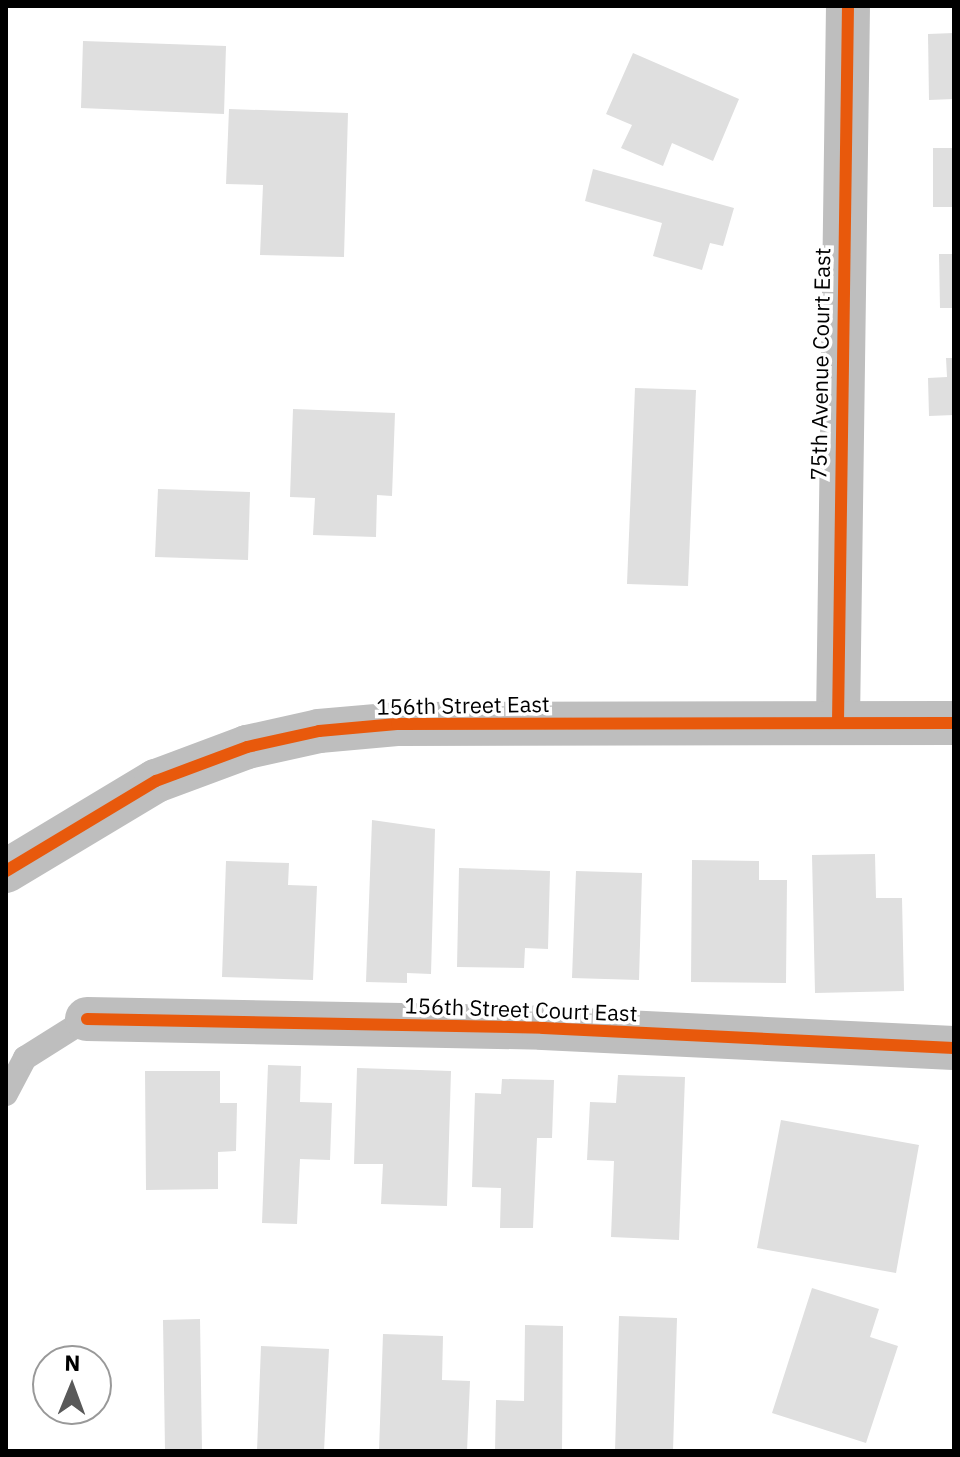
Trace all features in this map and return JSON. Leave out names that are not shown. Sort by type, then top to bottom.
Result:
[{"type":"street","name":"75th Avenue Court East","points":[[838,722],[834,633],[848,6]]},
{"type":"street","name":"156th Street East","points":[[6,871],[156,781],[247,747],[319,731],[397,724],[954,723]]},
{"type":"street","name":"156th Street Court East","points":[[87,1019],[543,1028],[954,1048]]},
{"type":"lane","points":[[6,1094],[25,1058],[87,1019]]},
{"type":"building","points":[[954,33],[954,99],[929,100],[928,34]]},
{"type":"building","points":[[83,41],[226,46],[224,114],[81,108]]},
{"type":"building","points":[[633,53],[739,99],[713,161],[672,143],[663,166],[621,148],[632,125],[606,114]]},
{"type":"building","points":[[229,109],[348,113],[344,257],[260,255],[263,185],[226,184]]},
{"type":"building","points":[[933,148],[954,148],[954,207],[933,207]]},
{"type":"building","points":[[593,169],[734,208],[723,246],[710,243],[702,270],[653,256],[662,223],[585,201]]},
{"type":"building","points":[[939,254],[954,254],[954,308],[940,308]]},
{"type":"building","points":[[946,358],[954,358],[954,415],[929,416],[928,378],[947,377]]},
{"type":"building","points":[[635,388],[696,390],[688,586],[627,584]]},
{"type":"building","points":[[293,409],[395,413],[392,496],[377,495],[376,537],[313,535],[315,498],[290,497]]},
{"type":"building","points":[[158,489],[250,492],[248,560],[155,557]]},
{"type":"building","points":[[372,820],[435,829],[431,974],[407,973],[407,983],[366,982]]},
{"type":"building","points":[[875,854],[876,898],[902,898],[904,991],[815,993],[812,855]]},
{"type":"building","points":[[692,860],[759,861],[759,880],[787,880],[786,983],[691,982]]},
{"type":"building","points":[[226,861],[289,863],[288,885],[317,886],[313,980],[222,977]]},
{"type":"building","points":[[459,868],[550,871],[548,949],[525,948],[524,968],[457,967]]},
{"type":"building","points":[[576,871],[642,873],[639,980],[572,978]]},
{"type":"building","points":[[268,1065],[301,1066],[300,1102],[332,1103],[330,1160],[300,1159],[297,1224],[262,1223]]},
{"type":"building","points":[[357,1068],[451,1071],[447,1206],[381,1204],[383,1164],[354,1164]]},
{"type":"building","points":[[145,1071],[220,1071],[220,1103],[237,1103],[236,1151],[218,1152],[218,1189],[146,1190]]},
{"type":"building","points":[[618,1075],[685,1077],[679,1240],[611,1237],[614,1161],[587,1160],[590,1102],[616,1103]]},
{"type":"building","points":[[502,1079],[554,1080],[552,1138],[537,1138],[533,1228],[500,1228],[501,1188],[472,1187],[475,1093],[501,1094]]},
{"type":"building","points":[[781,1120],[919,1145],[896,1273],[757,1248]]},
{"type":"building","points":[[812,1288],[879,1309],[870,1337],[898,1346],[866,1443],[772,1413]]},
{"type":"building","points":[[619,1316],[677,1318],[673,1451],[615,1451]]},
{"type":"building","points":[[200,1319],[202,1450],[165,1450],[163,1320]]},
{"type":"building","points":[[525,1325],[563,1326],[562,1451],[495,1451],[496,1400],[524,1401]]},
{"type":"building","points":[[383,1334],[443,1336],[442,1380],[470,1381],[467,1451],[379,1451]]},
{"type":"building","points":[[261,1346],[329,1349],[324,1451],[257,1451]]},
{"type":"cycle path","points":[[838,722],[848,6]]},
{"type":"cycle path","points":[[6,871],[156,781],[247,747],[319,731],[397,724],[954,723]]},
{"type":"cycle path","points":[[87,1019],[543,1028],[954,1048]]}]
